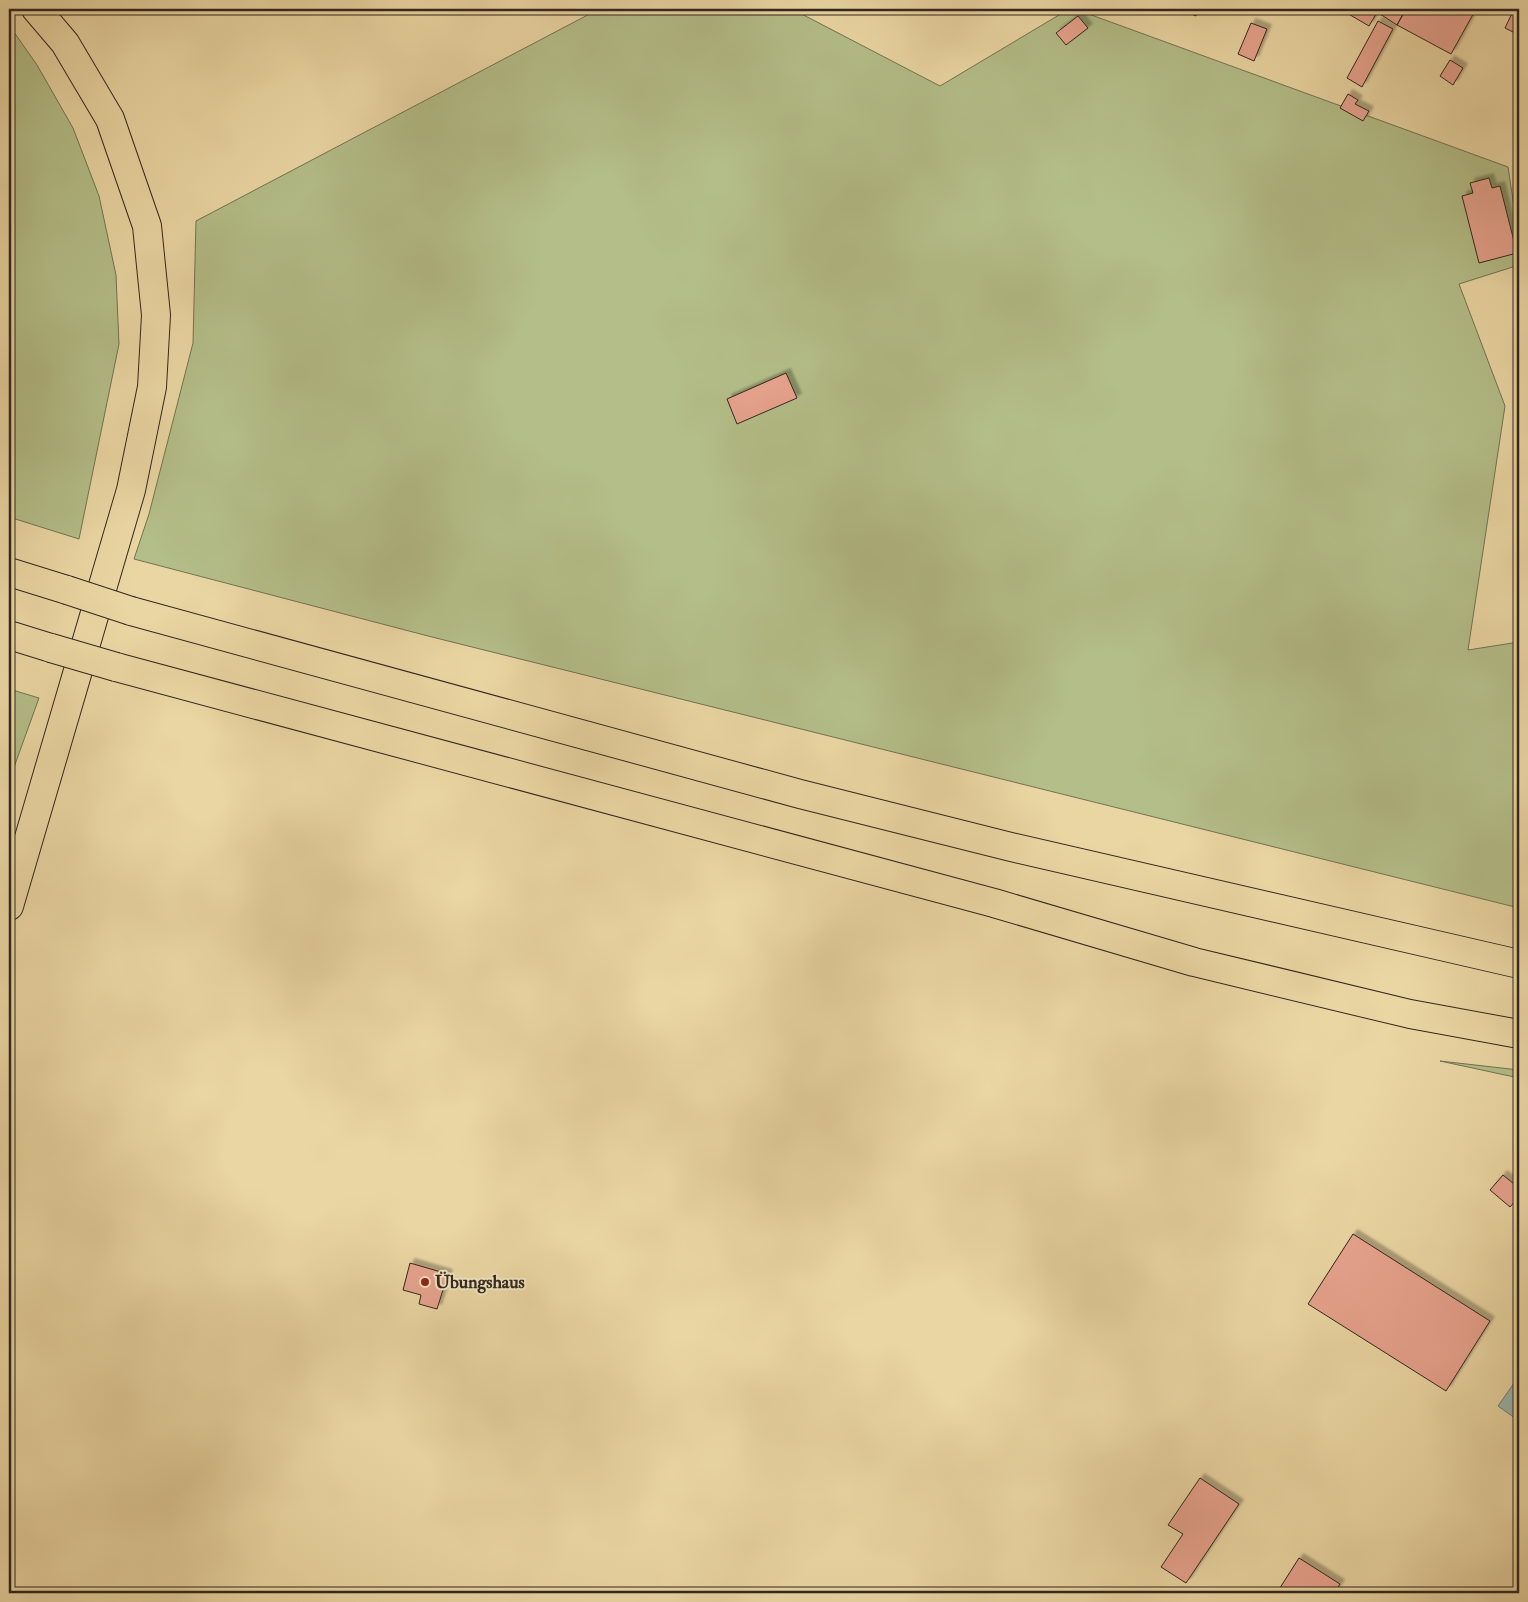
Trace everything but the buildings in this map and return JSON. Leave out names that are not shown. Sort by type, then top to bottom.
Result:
[{"type":"highway","points":[[9,906],[131,490],[152,387],[156,315],[147,226],[110,119],[65,43],[36,9]]},
{"type":"highway","points":[[9,572],[131,610],[800,794],[1011,847],[1519,964]]},
{"type":"highway","points":[[9,635],[116,667],[994,904],[1194,962],[1410,1014],[1519,1034]]},
{"type":"green space","points":[[599,9],[792,9],[940,86],[1069,9],[1075,9],[1508,167],[1519,240],[1519,265],[1459,284],[1505,406],[1468,650],[1519,642],[1519,908],[428,636],[134,559],[149,514],[193,343],[196,221]]},
{"type":"green space","points":[[9,25],[37,65],[73,128],[99,196],[116,275],[119,344],[79,539],[9,517]]},
{"type":"green space","points":[[9,689],[39,698],[9,781]]},
{"type":"green space","points":[[1440,1061],[1519,1070],[1519,1078]]},
{"type":"water","points":[[1519,1376],[1519,1421],[1498,1406]]},
{"type":"place","name":"Übungshaus","points":[[425,1282]]}]
